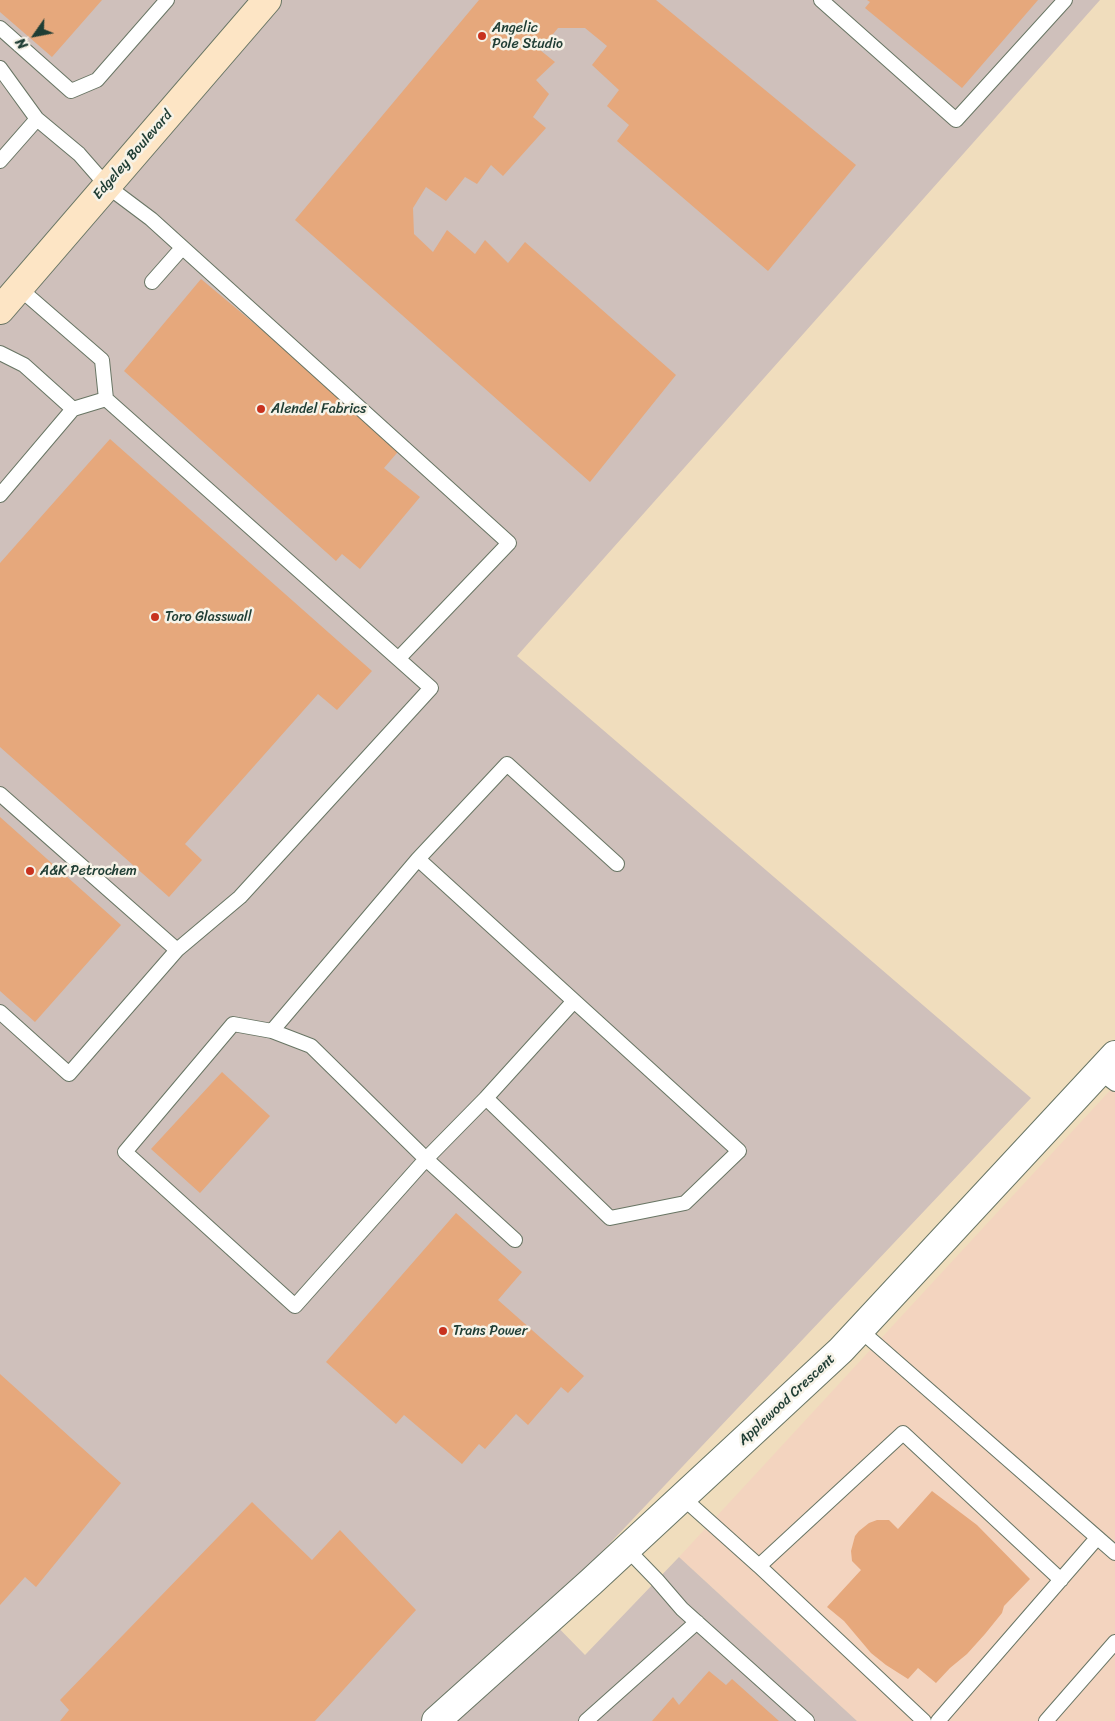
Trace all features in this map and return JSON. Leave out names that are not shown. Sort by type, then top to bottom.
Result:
[{"type":"street","name":"Edgeley Boulevard","points":[[0,309],[267,0]]},
{"type":"street","name":"Applewood Crescent","points":[[438,1720],[841,1350],[1110,1070]]},
{"type":"lane","points":[[0,28],[70,91],[97,80],[167,0]]},
{"type":"lane","points":[[821,0],[956,120],[1065,0]]},
{"type":"lane","points":[[0,68],[37,119],[79,154],[107,186],[151,219],[509,543],[399,658]]},
{"type":"lane","points":[[0,161],[37,119]]},
{"type":"lane","points":[[152,282],[182,248]]},
{"type":"lane","points":[[0,1012],[69,1074],[176,950],[240,897],[431,688],[106,399],[102,360],[19,288]]},
{"type":"lane","points":[[0,353],[24,365],[73,409]]},
{"type":"lane","points":[[0,495],[73,409],[106,399]]},
{"type":"lane","points":[[272,1031],[418,859],[507,764],[617,864]]},
{"type":"lane","points":[[0,794],[176,950]]},
{"type":"lane","points":[[418,859],[739,1150],[685,1203],[610,1218],[486,1098]]},
{"type":"lane","points":[[515,1240],[426,1159],[311,1046],[272,1031],[233,1024],[125,1152],[295,1306],[426,1159],[486,1098],[574,1000]]},
{"type":"lane","points":[[860,1330],[1115,1554]]},
{"type":"lane","points":[[759,1566],[902,1433],[1061,1580]]},
{"type":"lane","points":[[682,1497],[759,1566],[924,1721]]},
{"type":"lane","points":[[938,1721],[1097,1538]]},
{"type":"lane","points":[[626,1548],[682,1609],[807,1721]]},
{"type":"lane","points":[[586,1721],[697,1622]]},
{"type":"lane","points":[[1046,1721],[1115,1642]]},
{"type":"shaded area","points":[[0,0],[1100,0],[517,656],[1031,1098],[544,1613],[585,1655],[679,1557],[857,1721],[0,1721]]},
{"type":"shaded area","points":[[1115,1085],[1115,1721],[857,1721],[679,1557]]},
{"type":"building","points":[[0,0],[102,0],[52,57],[0,12]]},
{"type":"building","points":[[479,0],[656,0],[856,165],[768,271],[617,141],[629,125],[607,106],[619,90],[592,65],[607,46],[585,28],[558,28],[540,50],[555,62],[536,80],[549,94],[533,117],[546,128],[503,176],[491,165],[477,184],[465,177],[446,201],[426,187],[413,208],[414,234],[433,252],[447,230],[475,254],[485,240],[508,263],[525,242],[676,375],[590,482],[295,220]]},
{"type":"building","points":[[867,0],[1038,0],[962,88],[865,8],[870,2]]},
{"type":"building","name":"Alendel Fabrics","points":[[201,279],[402,447],[384,468],[420,497],[360,569],[342,554],[336,561],[124,371]]},
{"type":"building","name":"Toro Glasswall","points":[[110,439],[372,671],[337,710],[318,694],[185,844],[202,860],[169,897],[0,747],[0,563]]},
{"type":"building","name":"A&K Petrochem","points":[[0,817],[121,925],[35,1022],[0,991]]},
{"type":"building","points":[[222,1072],[270,1116],[200,1193],[151,1149]]},
{"type":"building","name":"Trans Power","points":[[456,1213],[522,1272],[498,1300],[584,1376],[568,1393],[561,1387],[528,1425],[516,1414],[485,1449],[479,1444],[462,1464],[404,1415],[396,1424],[326,1362]]},
{"type":"building","points":[[0,1374],[121,1483],[36,1587],[25,1577],[0,1605]]},
{"type":"building","points":[[932,1491],[977,1525],[1030,1579],[1004,1606],[1002,1613],[967,1654],[936,1683],[918,1668],[908,1679],[886,1665],[871,1653],[844,1621],[827,1607],[861,1570],[852,1561],[851,1551],[855,1536],[859,1531],[869,1523],[877,1520],[889,1520],[898,1529]]},
{"type":"building","points":[[252,1502],[312,1560],[340,1530],[416,1610],[315,1721],[60,1721],[69,1710],[60,1700]]},
{"type":"building","points":[[709,1671],[726,1685],[732,1679],[779,1721],[652,1721],[673,1697],[679,1705]]},
{"type":"place","name":"Angelic Pole Studio","points":[[482,36]]},
{"type":"place","name":"Alendel Fabrics","points":[[261,409]]},
{"type":"place","name":"Toro Glasswall","points":[[155,617]]},
{"type":"place","name":"A&K Petrochem","points":[[30,871]]},
{"type":"place","name":"Trans Power","points":[[443,1331]]}]
